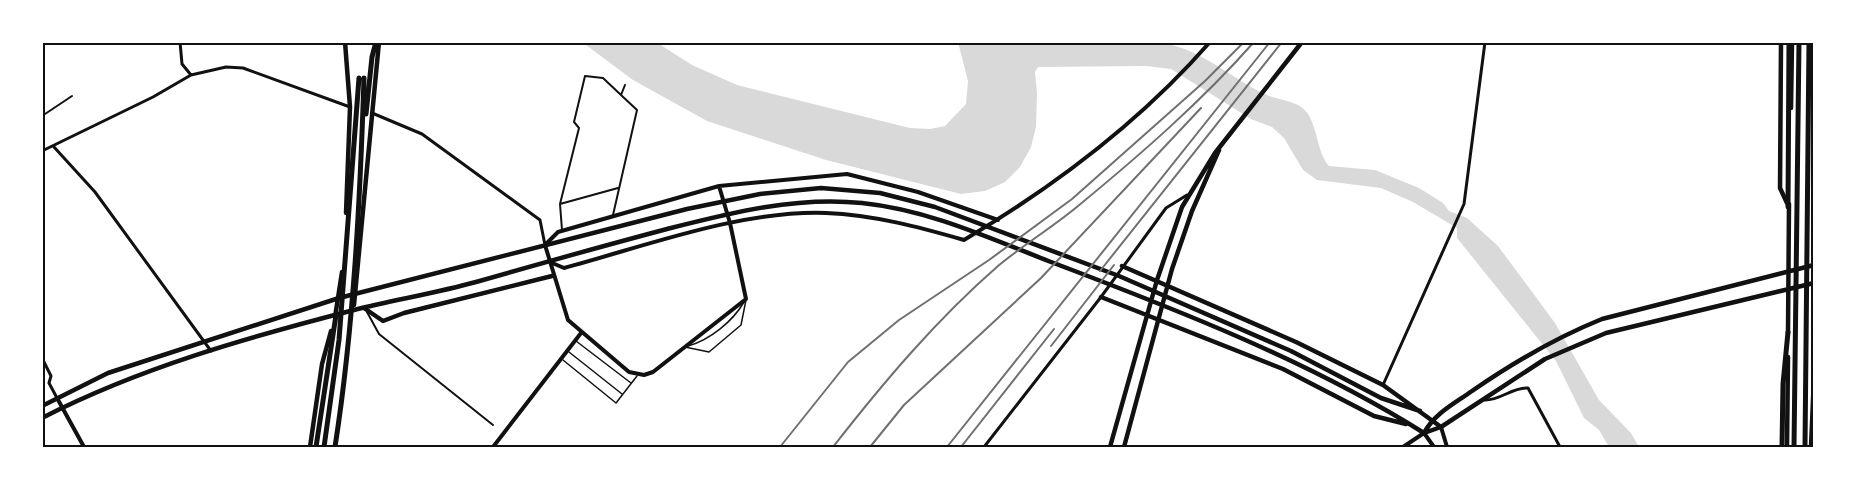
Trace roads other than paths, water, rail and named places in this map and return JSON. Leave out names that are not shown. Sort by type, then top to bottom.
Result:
[{"type":"highway","points":[[362,136],[368,103],[372,57],[378,42]]},
{"type":"highway","points":[[1788,207],[1787,123],[1790,42]]},
{"type":"highway","points":[[1794,447],[1799,42]]},
{"type":"highway","points":[[1805,447],[1811,42]]},
{"type":"highway","points":[[324,447],[339,340],[362,78],[359,224],[349,341],[334,447]]},
{"type":"highway","points":[[317,447],[336,315]]},
{"type":"highway","points":[[1782,447],[1783,384],[1788,332]]},
{"type":"main road","points":[[317,447],[339,298],[347,197],[350,107],[345,42]]},
{"type":"main road","points":[[334,447],[356,294],[378,42]]},
{"type":"main road","points":[[1110,447],[1157,280],[1187,195],[1302,42]]},
{"type":"main road","points":[[1781,42],[1780,188],[1788,207]]},
{"type":"main road","points":[[1787,447],[1790,42]]},
{"type":"main road","points":[[1811,42],[1814,143]]},
{"type":"main road","points":[[1124,447],[1168,285],[1197,198],[1219,150]]},
{"type":"main road","points":[[42,406],[108,373],[339,298],[760,194],[821,188],[862,190],[935,207],[1109,272],[1291,351],[1381,398],[1420,411]]},
{"type":"main road","points":[[42,418],[111,385],[211,351],[353,310],[494,276],[743,210],[822,201],[877,204],[942,220],[1115,286],[1288,360],[1379,405],[1424,433]]},
{"type":"main road","points":[[1424,433],[1432,418],[1539,348],[1602,319],[1814,265]]},
{"type":"main road","points":[[1122,266],[1296,342],[1383,385],[1432,418],[1441,427]]},
{"type":"main road","points":[[494,276],[498,288]]},
{"type":"main road","points":[[364,308],[383,321],[404,313],[552,276]]},
{"type":"main road","points":[[1424,433],[1441,427],[1545,359],[1606,333],[1814,283]]},
{"type":"main road","points":[[1101,297],[1282,369],[1374,416],[1411,425]]},
{"type":"main road","points":[[310,447],[322,364],[336,315]]},
{"type":"main road","points":[[1811,447],[1814,376]]},
{"type":"street","points":[[180,42],[182,64],[190,75]]},
{"type":"street","points":[[548,261],[564,268],[730,223],[827,213],[900,222],[964,240],[998,220],[1112,138],[1180,76],[1210,42]]},
{"type":"street","points":[[1383,385],[1461,211],[1485,42]]},
{"type":"street","points":[[42,151],[153,97],[190,75],[226,67],[243,68],[350,107]]},
{"type":"street","points":[[562,231],[560,204],[579,128],[574,122],[585,76],[603,78],[638,110],[613,216]]},
{"type":"street","points":[[621,95],[626,85]]},
{"type":"street","points":[[42,116],[72,96]]},
{"type":"street","points":[[371,113],[422,134],[540,220],[552,276],[568,320],[620,366],[638,375],[653,372],[746,299],[730,223],[719,186]]},
{"type":"street","points":[[54,147],[95,192],[201,341],[211,351]]},
{"type":"street","points":[[545,246],[562,231],[719,186],[847,174],[918,192],[998,220]]},
{"type":"street","points":[[560,204],[619,188]]},
{"type":"street","points":[[984,447],[1101,297],[1166,208],[1187,195]]},
{"type":"street","points":[[364,308],[379,334],[493,425]]},
{"type":"street","points":[[493,447],[580,333]]},
{"type":"street","points":[[42,358],[51,375],[49,383],[84,447]]},
{"type":"street","points":[[42,381],[49,383]]},
{"type":"street","points":[[1484,400],[1493,400],[1519,389],[1528,388],[1560,447]]},
{"type":"street","points":[[1441,427],[1447,447]]},
{"type":"street","points":[[1403,447],[1424,433],[1434,447]]},
{"type":"lane","points":[[685,347],[709,352],[741,325],[746,299]]},
{"type":"lane","points":[[576,340],[632,383]]},
{"type":"lane","points":[[568,351],[622,395]]},
{"type":"lane","points":[[562,359],[616,403],[638,375]]},
{"type":"railway","points":[[780,447],[848,362],[899,320],[989,260],[1072,199],[1205,81],[1244,42]]},
{"type":"railway","points":[[833,447],[871,399],[953,308],[998,266],[1078,206],[1147,148],[1213,86],[1254,42]]},
{"type":"railway","points":[[947,447],[1270,42]]},
{"type":"railway","points":[[1100,271],[1282,42]]},
{"type":"railway","points":[[870,447],[904,405],[1041,278],[1201,108]]},
{"type":"railway","points":[[1051,346],[1114,265]]},
{"type":"railway","points":[[961,447],[1054,329]]}]
